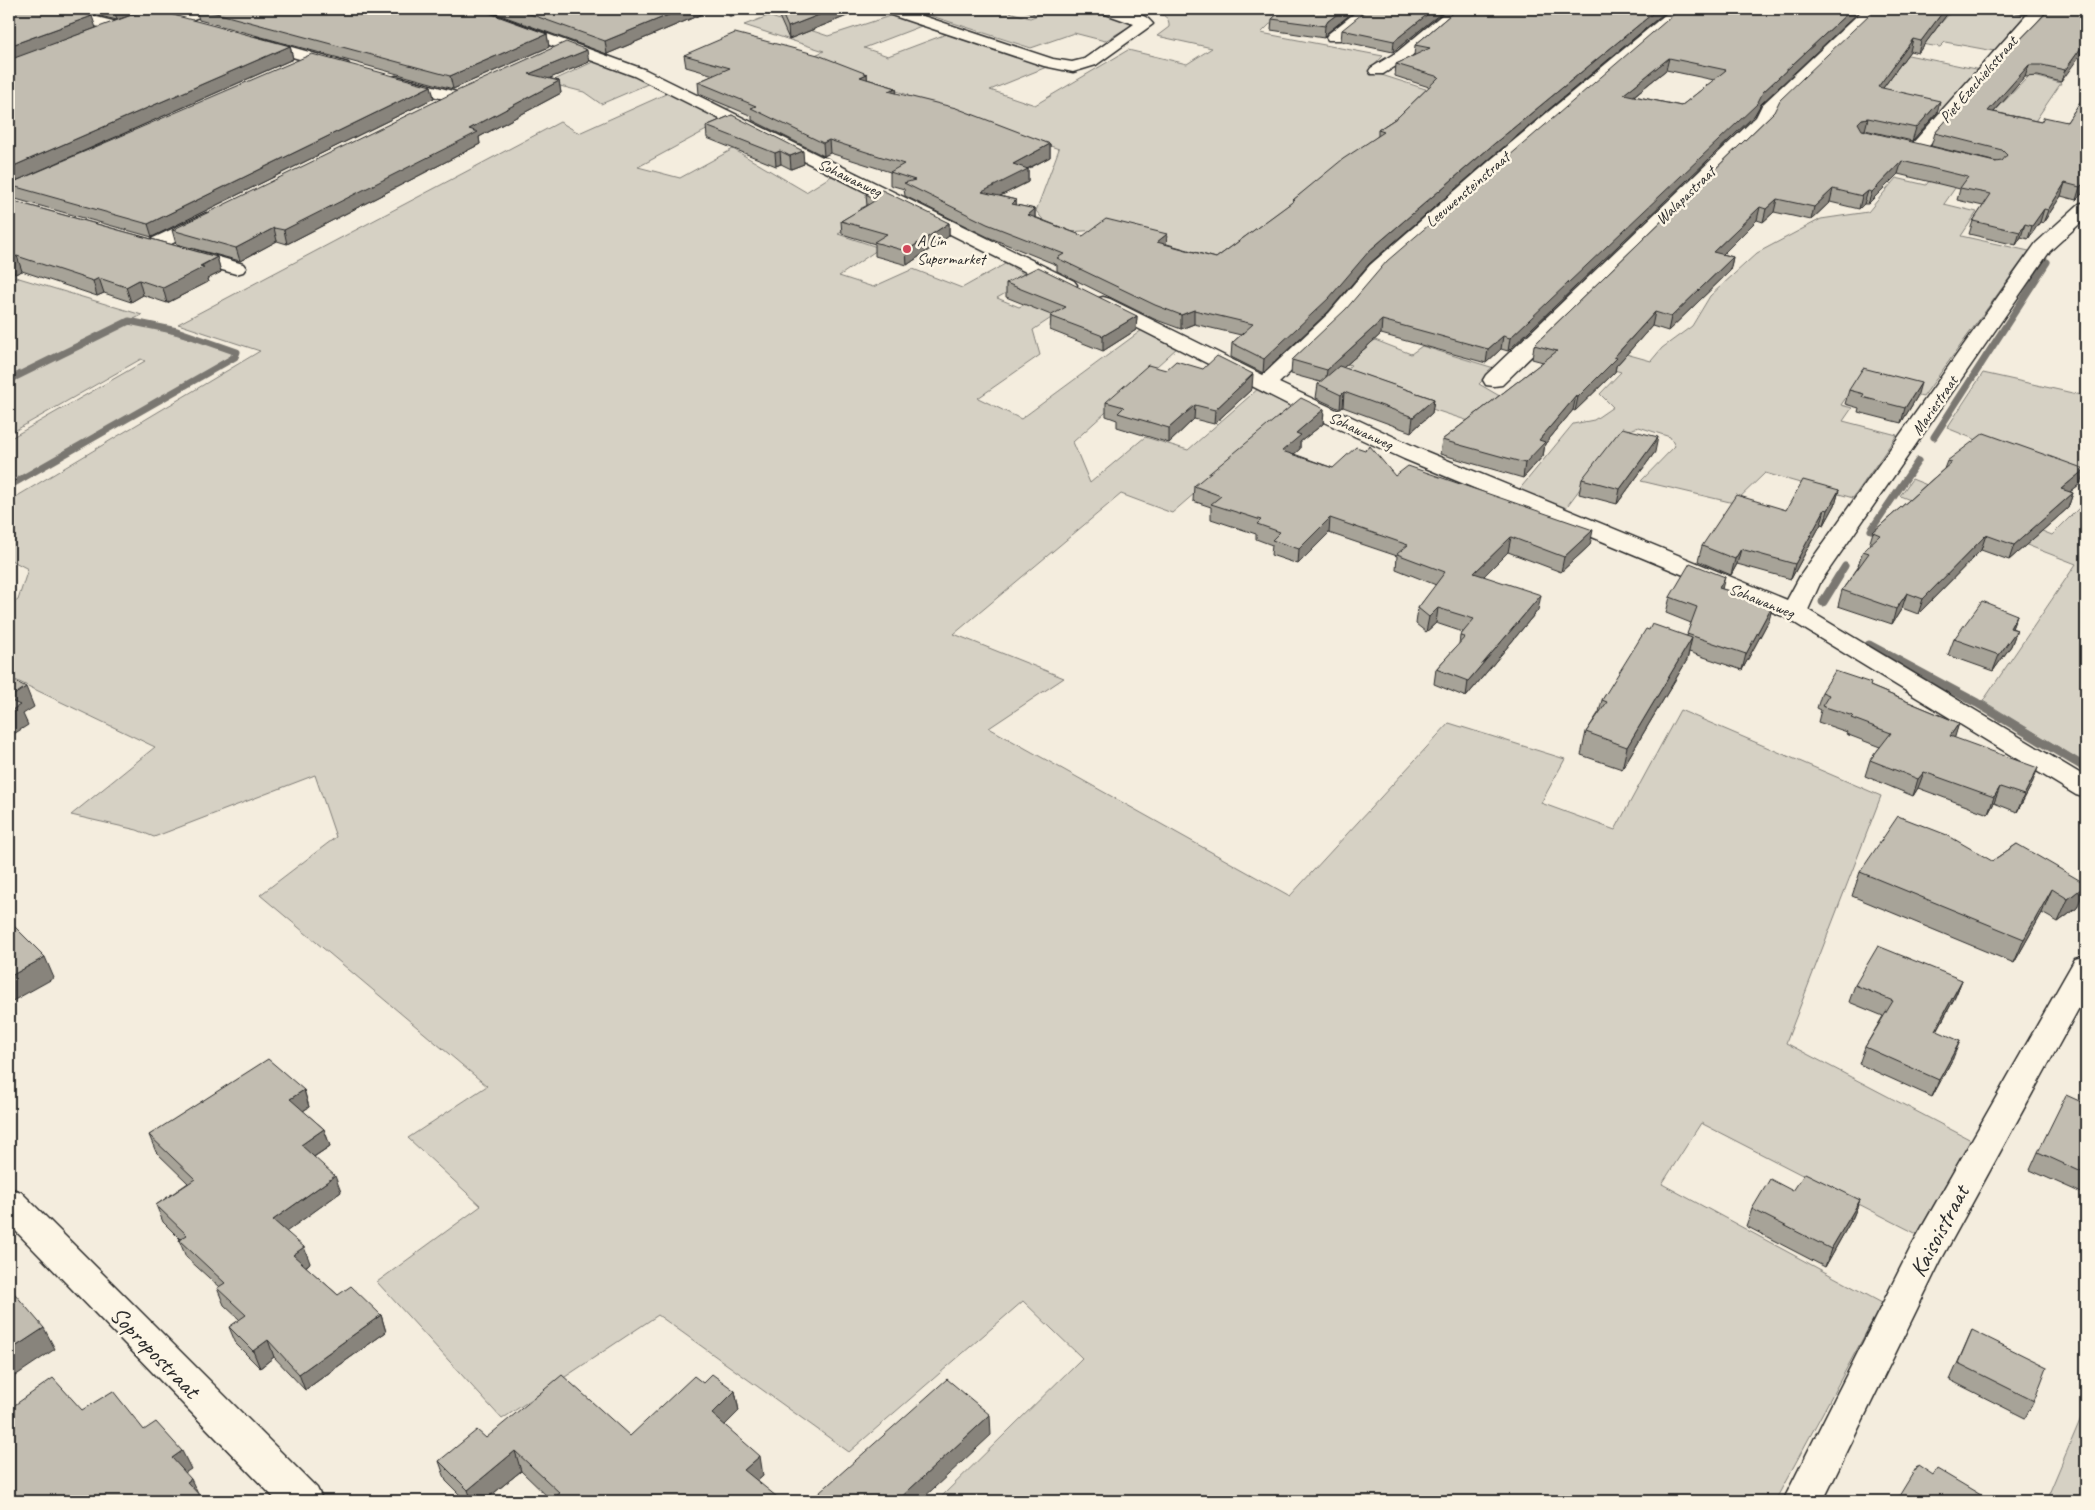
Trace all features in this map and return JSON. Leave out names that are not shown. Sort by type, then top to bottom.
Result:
[{"type":"street","points":[[48,9],[118,27]]},
{"type":"street","points":[[177,21],[192,14],[218,9]]},
{"type":"street","name":"Sohawanweg","points":[[465,9],[640,73],[1266,384],[1412,454],[1693,572],[1794,612],[2086,789]]},
{"type":"street","points":[[887,9],[1050,63],[1073,67],[1090,62],[1145,24],[1135,18],[1105,9]]},
{"type":"street","points":[[1334,37],[1369,9]]},
{"type":"street","points":[[1377,71],[1403,55],[1458,9]]},
{"type":"street","name":"Leeuwensteinstraat","points":[[1266,384],[1336,317],[1378,269],[1406,243],[1500,160],[1681,9]]},
{"type":"street","name":"Walapastraat","points":[[1494,380],[1764,119],[1768,109],[1872,9]]},
{"type":"street","name":"Piet Ezechielsstraat","points":[[1936,153],[1908,147],[2040,9]]},
{"type":"street","points":[[92,37],[158,11],[177,21],[202,27]]},
{"type":"street","points":[[240,38],[362,71]]},
{"type":"street","points":[[543,58],[569,46]]},
{"type":"street","points":[[288,70],[315,58]]},
{"type":"street","points":[[380,76],[454,97]]},
{"type":"street","points":[[431,110],[454,97],[474,90]]},
{"type":"street","name":"Mariestraat","points":[[1794,612],[1809,581],[2044,247],[2086,208]]},
{"type":"street","points":[[224,211],[144,242],[236,268]]},
{"type":"street","name":"Kaisoistraat","points":[[1803,1501],[1926,1253],[2086,967]]},
{"type":"street","name":"Sopropostraat","points":[[9,1202],[303,1501]]},
{"type":"shaded area","points":[[910,9],[999,9],[1030,18],[1054,9],[1087,9],[1126,21],[1132,25],[1105,41],[1074,33],[1031,48]]},
{"type":"shaded area","points":[[1168,9],[1295,9],[1351,19],[1331,34],[1270,24],[1261,33],[1383,56],[1369,71],[1435,92],[1219,261],[1112,229],[1054,233],[1036,211],[1059,149],[999,128],[847,125],[908,95],[821,64],[725,110],[710,103],[824,51],[744,25],[768,16],[828,36],[893,15],[924,25],[864,48],[888,56],[949,33],[1049,66],[990,90],[1035,105],[1128,50],[1187,64],[1212,48],[1157,36],[1169,27],[1169,24],[1166,17],[1156,12]]},
{"type":"shaded area","points":[[1954,9],[1992,9],[2025,15],[1994,51],[1945,42],[1940,47],[1921,44]]},
{"type":"shaded area","points":[[1846,42],[1980,70],[1941,113],[1867,97]]},
{"type":"shaded area","points":[[597,60],[650,83],[601,104],[584,92],[548,83]]},
{"type":"shaded area","points":[[2030,75],[2061,83],[2029,130],[1985,121]]},
{"type":"shaded area","points":[[668,93],[725,120],[638,167],[680,178],[733,149],[806,192],[833,175],[882,200],[861,208],[872,216],[838,234],[880,248],[839,276],[873,287],[913,269],[962,288],[1005,264],[1032,278],[997,298],[1019,307],[1059,288],[1080,299],[1033,330],[1040,355],[978,398],[1021,419],[1142,330],[1178,347],[1073,442],[1090,483],[1145,437],[1188,450],[1259,388],[1295,406],[1172,513],[1121,494],[954,634],[1064,678],[989,728],[1290,896],[1449,723],[1565,759],[1541,803],[1615,830],[1680,710],[1881,796],[1786,1043],[1971,1140],[1917,1234],[1701,1123],[1662,1184],[1882,1303],[1775,1501],[937,1501],[1082,1358],[1023,1301],[849,1452],[658,1315],[502,1419],[377,1282],[481,1206],[408,1138],[487,1086],[260,895],[336,837],[315,775],[154,837],[137,830],[71,815],[155,747],[9,677],[9,606],[18,600],[28,569],[9,559],[9,501],[260,351],[178,324],[560,122],[579,133]]},
{"type":"shaded area","points":[[1947,159],[1971,165],[1944,204],[1977,212],[1961,236],[2029,251],[1923,397],[1857,381],[1841,405],[1852,408],[1843,421],[1897,435],[1853,498],[1765,473],[1734,503],[1641,481],[1675,446],[1670,437],[1639,427],[1622,432],[1565,509],[1518,491],[1573,424],[1594,420],[1613,407],[1600,394],[1621,372],[1611,369],[1626,354],[1651,361],[1662,348],[1692,326],[1710,296],[1757,253],[1821,219],[1868,212],[1896,178],[1926,185]]},
{"type":"shaded area","points":[[9,275],[142,315],[130,321],[226,349],[232,353],[230,357],[9,484],[9,439],[145,361],[141,359],[9,434]]},
{"type":"shaded area","points":[[1339,326],[1411,354],[1422,346],[1494,368],[1479,384],[1503,398],[1478,424],[1337,378],[1351,365],[1311,352]]},
{"type":"shaded area","points":[[1983,373],[2086,396],[2086,484],[1947,428]]},
{"type":"shaded area","points":[[1912,479],[2052,535],[2086,501],[2086,764],[1983,701],[2076,564],[1900,496]]},
{"type":"shaded area","points":[[2086,1406],[2086,1501],[2046,1501]]},
{"type":"building","points":[[9,9],[66,9],[92,16],[9,46]]},
{"type":"building","points":[[148,9],[290,46],[9,168],[9,60]]},
{"type":"building","points":[[201,9],[478,9],[547,34],[450,76]]},
{"type":"building","points":[[516,9],[683,9],[605,41]]},
{"type":"building","points":[[780,9],[834,9],[788,27]]},
{"type":"building","points":[[1283,9],[1344,9],[1328,21],[1325,26],[1272,19]]},
{"type":"building","points":[[1368,9],[1434,9],[1394,41],[1342,30]]},
{"type":"building","points":[[1457,9],[1658,9],[1495,143],[1370,250],[1329,298],[1264,359],[1232,343],[1253,324],[1194,310],[1181,315],[1155,305],[1057,258],[1064,254],[987,224],[904,183],[915,180],[890,172],[904,164],[829,140],[823,143],[751,108],[756,106],[698,82],[730,68],[684,55],[735,33],[818,55],[867,74],[860,77],[896,88],[888,91],[956,108],[1050,144],[1013,164],[1028,169],[982,192],[1016,200],[1012,204],[1035,209],[1028,215],[1083,236],[1106,219],[1167,234],[1157,242],[1216,258],[1295,200],[1293,200],[1343,159],[1384,132],[1378,130],[1398,117],[1439,77],[1396,64],[1430,48],[1415,45]]},
{"type":"building","points":[[1680,9],[1852,9],[1763,92],[1757,104],[1510,338],[1503,336],[1488,349],[1382,320],[1327,370],[1292,360],[1346,309],[1387,261]],"holes":[[[1669,58],[1726,70],[1681,106],[1624,94]]]},
{"type":"building","points":[[1875,9],[1945,9],[1921,41],[1913,39],[1878,87],[1940,101],[1916,128],[1868,118],[1862,119],[1858,123],[1862,130],[1995,162],[2002,161],[2007,155],[2002,150],[1935,133],[2009,49],[2050,9],[2086,9],[2086,41],[2065,70],[2042,65],[2029,65],[1988,111],[2041,122],[2044,117],[2067,122],[2086,93],[2086,181],[2080,187],[2065,183],[2048,210],[2044,209],[2032,226],[2025,224],[2020,232],[1973,221],[1991,194],[1960,188],[1968,177],[1902,161],[1872,192],[1868,191],[1862,196],[1833,189],[1814,207],[1777,199],[1766,209],[1760,207],[1713,252],[1733,257],[1671,317],[1655,312],[1614,357],[1617,358],[1578,397],[1576,396],[1539,440],[1545,442],[1525,463],[1442,440],[1557,351],[1534,345],[1774,112],[1780,100]]},
{"type":"building","points":[[566,42],[587,50],[529,74],[559,81],[469,129],[478,132],[284,230],[274,228],[236,248],[172,230],[459,90]]},
{"type":"building","points":[[312,54],[431,86],[148,224],[9,185],[9,184]]},
{"type":"building","points":[[732,115],[803,151],[790,156],[780,151],[775,153],[706,126]]},
{"type":"building","points":[[882,190],[949,223],[906,251],[874,242],[887,234],[841,221],[876,200],[866,194]]},
{"type":"building","points":[[9,200],[217,257],[200,266],[204,267],[163,288],[139,280],[126,287],[99,278],[93,281],[17,256],[9,259]]},
{"type":"building","points":[[1038,267],[1137,316],[1103,336],[1050,316],[1066,307],[1006,283]]},
{"type":"building","points":[[1217,356],[1253,374],[1215,410],[1195,405],[1169,428],[1118,413],[1124,407],[1106,402],[1148,365],[1166,370],[1176,361],[1203,369]]},
{"type":"building","points":[[1339,366],[1434,399],[1413,417],[1344,392],[1341,395],[1318,384]]},
{"type":"building","points":[[1863,368],[1921,383],[1905,408],[1862,397],[1864,394],[1849,390]]},
{"type":"building","points":[[1301,398],[1324,409],[1296,433],[1301,435],[1282,451],[1333,468],[1356,447],[1365,450],[1370,446],[1395,476],[1408,466],[1593,530],[1564,557],[1511,537],[1474,573],[1541,595],[1468,681],[1436,669],[1465,637],[1460,636],[1474,619],[1438,608],[1429,617],[1418,608],[1445,572],[1397,554],[1408,545],[1330,518],[1299,549],[1272,540],[1280,532],[1257,524],[1261,520],[1211,504],[1221,496],[1194,486]]},
{"type":"building","points":[[1622,428],[1658,437],[1620,489],[1582,479]]},
{"type":"building","points":[[1984,433],[2085,469],[2061,489],[2073,493],[2014,545],[1986,535],[1923,599],[1907,593],[1896,609],[1842,590],[1869,553],[1863,551],[1880,535],[1873,532],[1952,462],[1947,461]]},
{"type":"building","points":[[1803,480],[1839,490],[1828,510],[1825,509],[1795,564],[1741,549],[1735,559],[1702,546],[1736,495],[1786,510]]},
{"type":"building","points":[[1690,563],[1725,577],[1719,588],[1773,604],[1746,654],[1687,634],[1697,607],[1670,597]]},
{"type":"building","points":[[1982,601],[2017,615],[2010,628],[2017,630],[1999,655],[1954,639]]},
{"type":"building","points":[[1652,624],[1692,638],[1627,747],[1586,732],[1607,702],[1602,700],[1646,629],[1649,630]]},
{"type":"building","points":[[1835,671],[1871,683],[1870,686],[1959,723],[1950,736],[2038,768],[2024,795],[2000,787],[1994,797],[1924,772],[1918,779],[1870,760],[1891,733],[1851,718],[1853,716],[1822,706],[1829,695],[1822,692]]},
{"type":"building","points":[[9,678],[26,687],[9,698]]},
{"type":"building","points":[[9,700],[20,705],[9,712]]},
{"type":"building","points":[[1898,816],[1947,835],[1992,861],[2017,844],[2086,885],[2068,899],[2052,889],[2024,939],[1860,872]]},
{"type":"building","points":[[9,921],[45,957],[9,977]]},
{"type":"building","points":[[1878,946],[1962,980],[1935,1030],[1960,1041],[1939,1080],[1865,1047],[1893,1001],[1855,985]]},
{"type":"building","points":[[268,1059],[304,1090],[290,1099],[324,1129],[301,1145],[335,1176],[273,1220],[304,1247],[293,1255],[338,1295],[351,1286],[381,1315],[299,1374],[268,1340],[253,1351],[229,1327],[246,1315],[217,1288],[225,1283],[179,1240],[187,1235],[156,1205],[195,1179],[149,1135]]},
{"type":"building","points":[[2066,1095],[2086,1104],[2086,1174],[2038,1152]]},
{"type":"building","points":[[1805,1173],[1860,1200],[1831,1249],[1752,1209],[1770,1179],[1793,1191]]},
{"type":"building","points":[[9,1287],[44,1328],[9,1351]]},
{"type":"building","points":[[1972,1330],[2047,1367],[2034,1401],[1958,1363]]},
{"type":"building","points":[[712,1374],[735,1391],[712,1414],[760,1456],[744,1470],[782,1501],[550,1501],[560,1493],[515,1451],[468,1490],[439,1461],[477,1430],[486,1438],[562,1375],[630,1436],[694,1376],[703,1383]]},
{"type":"building","points":[[53,1378],[82,1410],[113,1391],[144,1430],[156,1422],[182,1451],[172,1458],[191,1479],[187,1482],[205,1501],[9,1501],[9,1409]]},
{"type":"building","points":[[947,1379],[990,1415],[897,1501],[810,1501]]},
{"type":"building","points":[[1918,1465],[1933,1475],[1937,1469],[1991,1501],[1896,1501]]},
{"type":"waterway","points":[[731,15],[744,9]]},
{"type":"waterway","points":[[1934,437],[2047,262]]},
{"type":"waterway","points":[[9,380],[129,321],[177,331],[237,352],[235,357],[9,486]]},
{"type":"waterway","points":[[1871,530],[1918,461]]},
{"type":"waterway","points":[[1838,577],[1845,566]]},
{"type":"waterway","points":[[1823,602],[1839,576]]},
{"type":"waterway","points":[[1869,645],[1977,703],[2086,768]]},
{"type":"place","name":"A Lin Supermarket","points":[[907,249]]}]
